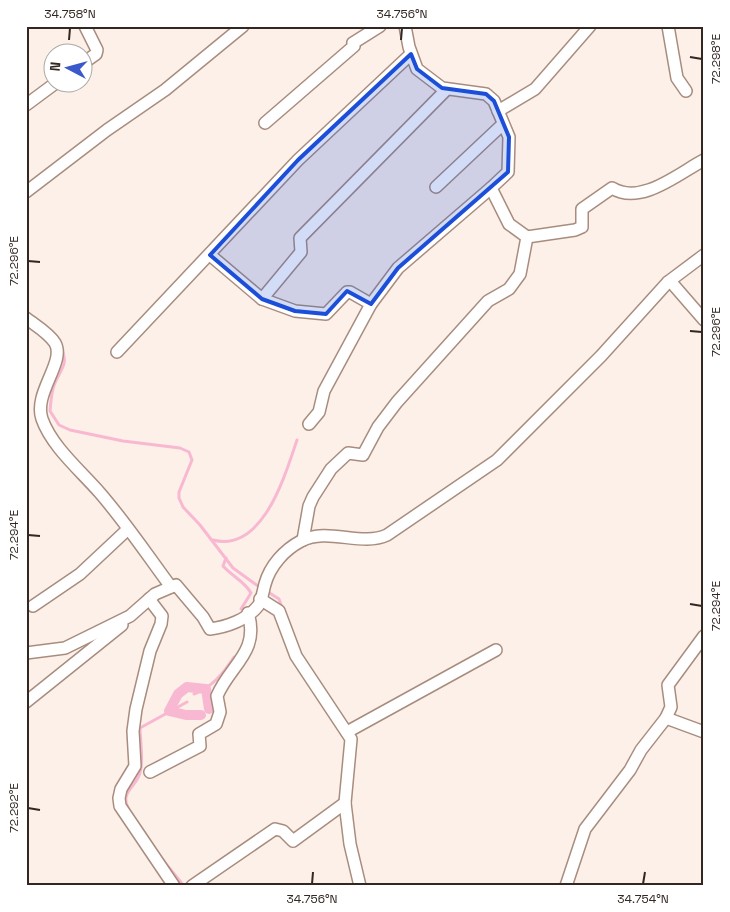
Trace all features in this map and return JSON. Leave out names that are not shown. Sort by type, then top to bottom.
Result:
[{"type":"street","points":[[85,26],[97,50],[96,54],[92,57]]},
{"type":"street","points":[[26,192],[165,90],[243,26]]},
{"type":"street","points":[[265,123],[354,46],[353,43],[380,26]]},
{"type":"street","points":[[309,424],[318,412],[324,391],[371,304],[398,268],[508,172],[509,137],[494,101],[486,94],[442,88],[417,69],[411,54],[405,26]]},
{"type":"street","points":[[498,110],[535,89],[590,26]]},
{"type":"street","points":[[668,26],[678,78],[686,91]]},
{"type":"street","points":[[118,352],[298,160],[411,54]]},
{"type":"street","points":[[262,299],[301,252],[300,238],[447,89]]},
{"type":"street","points":[[26,105],[44,92]]},
{"type":"street","points":[[436,187],[503,124]]},
{"type":"street","points":[[491,188],[509,224],[527,237],[575,230],[582,226],[582,210],[612,188],[619,192],[649,190],[661,186],[704,160]]},
{"type":"street","points":[[303,540],[309,506],[331,469],[348,453],[363,455],[378,427],[397,402],[488,300],[509,289],[522,268],[527,237]]},
{"type":"street","points":[[210,255],[262,299],[295,310],[326,314],[346,292],[350,292],[371,304]]},
{"type":"street","points":[[26,702],[55,681],[149,599],[176,585],[203,617],[210,630],[233,623],[258,606],[271,568],[288,550],[303,540],[332,536],[376,540],[388,535],[497,460],[546,413],[668,282],[704,255]]},
{"type":"street","points":[[668,282],[672,282],[704,320]]},
{"type":"street","points":[[26,318],[54,340],[57,346],[52,371],[41,396],[40,409],[42,420],[62,452],[101,494],[171,588]]},
{"type":"street","points":[[33,606],[80,574],[128,529]]},
{"type":"street","points":[[149,599],[162,616],[161,624],[150,651],[133,731],[134,766],[121,789],[120,806],[174,886]]},
{"type":"street","points":[[260,599],[279,611],[296,656],[351,739],[346,804],[350,844],[359,885]]},
{"type":"street","points":[[150,772],[200,746],[199,734],[216,724],[220,712],[217,696],[240,661],[252,633],[248,613]]},
{"type":"street","points":[[26,653],[65,648],[130,616]]},
{"type":"street","points":[[566,886],[585,829],[630,770],[641,750],[666,718],[672,707],[668,685],[704,636]]},
{"type":"street","points":[[347,732],[496,650]]},
{"type":"street","points":[[666,718],[704,732]]},
{"type":"street","points":[[192,886],[275,829],[283,830],[293,841],[346,804]]},
{"type":"highlighted area","points":[[411,54],[417,69],[442,88],[486,94],[494,101],[509,137],[508,172],[398,268],[371,304],[347,291],[326,314],[295,311],[262,299],[210,255],[298,160]]},
{"type":"waterway","points":[[61,347],[64,362],[53,389],[50,411],[59,425],[70,430],[123,441],[180,448],[189,452],[192,460],[179,492],[179,498],[183,507],[200,525],[233,568],[258,586]]},
{"type":"waterway","points":[[213,540],[230,541],[246,535],[258,523],[269,508],[278,490],[297,440]]},
{"type":"waterway","points":[[226,558],[223,566],[251,593],[241,609]]},
{"type":"waterway","points":[[268,592],[279,599],[282,608]]},
{"type":"waterway","points":[[194,694],[206,688],[217,679],[234,657]]},
{"type":"waterway","points":[[201,715],[186,715],[169,711],[178,694],[187,687],[206,689],[209,709]]},
{"type":"waterway","points":[[128,808],[126,802],[127,794],[138,778],[141,768],[140,728],[187,702]]},
{"type":"waterway","points":[[162,859],[184,886]]}]
